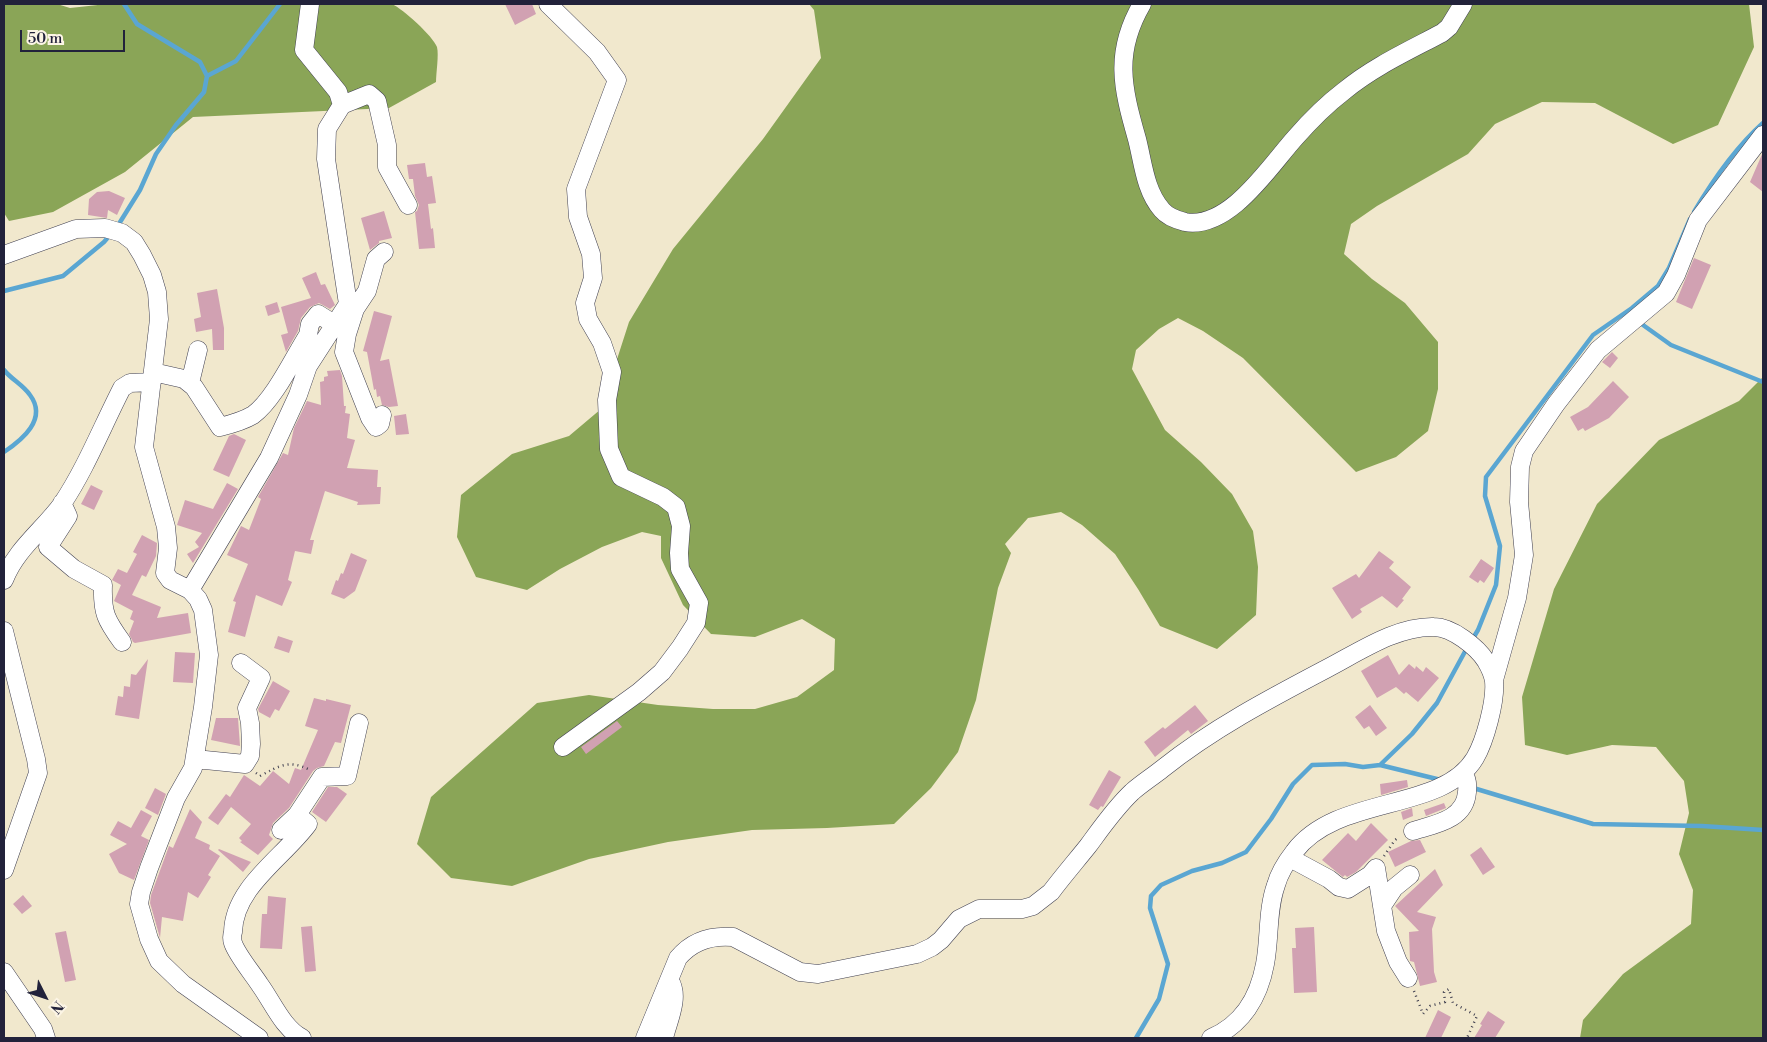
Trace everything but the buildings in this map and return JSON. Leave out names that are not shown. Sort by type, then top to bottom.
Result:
[{"type":"street","points":[[310,4],[304,50],[338,92],[342,106]]},
{"type":"street","points":[[548,4],[596,52],[617,80],[576,189],[578,217],[591,254],[593,270],[593,278],[585,303],[588,319],[602,343],[612,372],[607,400],[609,449],[622,477],[663,497],[676,507],[681,526],[678,553],[680,568],[699,603],[696,623],[662,672],[639,692],[563,748]]},
{"type":"street","points":[[1142,4],[1132,21],[1122,60],[1128,107],[1151,193],[1162,211],[1177,220],[1192,223],[1209,220],[1230,209],[1255,184],[1296,137],[1343,91],[1373,70],[1442,33],[1449,27],[1463,4]]},
{"type":"street","points":[[382,415],[380,424],[376,427],[370,418],[344,352],[352,307],[326,159],[327,129],[342,106],[369,94],[377,101],[387,145],[386,167],[408,205]]},
{"type":"street","points":[[1413,831],[1452,818],[1465,802],[1464,781],[1476,757],[1488,722],[1494,680],[1517,598],[1524,555],[1519,502],[1520,467],[1524,451],[1556,404],[1598,350],[1666,293],[1676,275],[1698,220],[1763,135]]},
{"type":"street","points":[[4,256],[76,229],[114,231],[134,242],[152,275],[157,292],[159,319],[144,447],[166,527],[168,548],[165,573],[170,580],[190,590],[198,599],[202,610],[209,655],[193,768],[176,798],[141,892],[139,904],[143,920],[159,961],[183,984],[259,1038]]},
{"type":"street","points":[[190,590],[269,458],[298,395],[308,366],[334,324],[367,291],[376,259],[384,252]]},
{"type":"street","points":[[4,580],[24,546],[56,512],[73,486],[122,388],[130,383],[153,377],[184,380],[194,387],[220,427],[237,423],[254,414],[267,401],[308,335],[310,324],[318,314],[334,324]]},
{"type":"street","points":[[190,383],[198,350]]},
{"type":"street","points":[[62,503],[68,516],[48,547],[74,569],[103,585],[102,604],[108,621],[122,642]]},
{"type":"street","points":[[645,1038],[678,958],[686,948],[698,941],[721,936],[733,937],[800,972],[818,974],[916,954],[932,947],[941,940],[959,919],[979,910],[1022,909],[1033,906],[1051,892],[1106,821],[1133,792],[1179,756],[1256,706],[1378,641],[1408,630],[1432,626],[1441,627],[1454,632],[1480,653],[1488,664],[1494,680]]},
{"type":"street","points":[[4,631],[38,773],[4,870]]},
{"type":"street","points":[[195,759],[245,764],[250,756],[250,723],[247,708],[261,678],[241,663]]},
{"type":"street","points":[[281,830],[297,815],[322,777],[347,776],[359,723]]},
{"type":"street","points":[[1211,1038],[1221,1034],[1239,1021],[1252,1002],[1265,965],[1271,903],[1276,882],[1296,849],[1330,823],[1357,811],[1464,781]]},
{"type":"street","points":[[297,815],[308,824],[242,898],[233,919],[232,942],[285,1024],[294,1034],[302,1038]]},
{"type":"street","points":[[1290,858],[1329,879],[1339,887],[1348,889],[1376,868]]},
{"type":"street","points":[[1376,868],[1386,931],[1398,962],[1408,978]]},
{"type":"street","points":[[1382,906],[1394,888],[1410,875]]},
{"type":"street","points":[[4,972],[43,1029],[46,1038]]},
{"type":"street","points":[[664,1038],[675,989],[669,978]]},
{"type":"path","points":[[245,764],[260,776],[279,766],[289,764],[300,765],[322,777]]},
{"type":"path","points":[[1376,868],[1395,840],[1413,831]]},
{"type":"path","points":[[1408,978],[1423,1014],[1430,1006],[1445,1002],[1444,992],[1449,989],[1453,1003],[1477,1016],[1467,1038]]},
{"type":"green space","points":[[4,4],[57,4],[70,8],[107,4],[392,4],[417,23],[430,36],[437,47],[436,82],[389,108],[193,117],[125,172],[53,212],[9,221],[4,213]]},
{"type":"green space","points":[[809,4],[1749,4],[1754,47],[1718,125],[1673,144],[1595,103],[1542,102],[1495,124],[1468,154],[1377,206],[1351,224],[1344,254],[1372,279],[1405,303],[1438,342],[1438,389],[1428,431],[1396,457],[1356,472],[1243,358],[1203,331],[1178,318],[1159,329],[1136,350],[1132,369],[1165,430],[1201,462],[1232,494],[1253,531],[1258,567],[1256,615],[1217,649],[1160,626],[1115,554],[1082,525],[1061,512],[1028,518],[1005,544],[1011,553],[998,588],[976,700],[958,752],[931,788],[894,824],[752,830],[668,842],[589,859],[512,886],[451,878],[417,844],[431,797],[537,703],[589,695],[658,705],[713,709],[755,709],[797,697],[834,670],[835,639],[802,619],[755,637],[711,634],[683,605],[661,558],[661,536],[642,532],[602,547],[560,569],[527,590],[476,577],[457,537],[461,495],[512,454],[569,436],[601,409],[629,322],[673,249],[763,139],[821,58],[814,10]]},
{"type":"green space","points":[[1763,377],[1763,1038],[1580,1038],[1583,1020],[1623,974],[1691,924],[1693,890],[1679,854],[1689,813],[1684,781],[1656,747],[1612,745],[1567,755],[1525,745],[1522,697],[1554,589],[1597,504],[1659,440],[1739,401]]},
{"type":"waterway","points":[[117,227],[140,190],[156,154],[176,125],[204,92],[207,76],[200,62],[137,24],[124,4]]},
{"type":"waterway","points":[[207,76],[236,61],[280,4]]},
{"type":"waterway","points":[[1694,212],[1725,165],[1763,123]]},
{"type":"waterway","points":[[1472,640],[1496,585],[1500,546],[1485,496],[1486,477],[1593,335],[1632,308],[1658,286],[1669,268],[1690,219]]},
{"type":"waterway","points":[[4,291],[63,276],[110,235]]},
{"type":"waterway","points":[[1641,321],[1643,325],[1671,345],[1763,382]]},
{"type":"waterway","points":[[4,370],[30,395],[35,404],[36,412],[34,420],[25,435],[4,452]]},
{"type":"waterway","points":[[1136,1038],[1159,999],[1168,964],[1150,908],[1151,896],[1161,885],[1192,871],[1222,863],[1246,852],[1271,819],[1293,784],[1312,765],[1345,764],[1363,767],[1380,765],[1412,734],[1437,703],[1468,646]]},
{"type":"waterway","points":[[1380,765],[1441,780]]},
{"type":"waterway","points":[[1470,787],[1593,824],[1702,826],[1763,830]]}]
